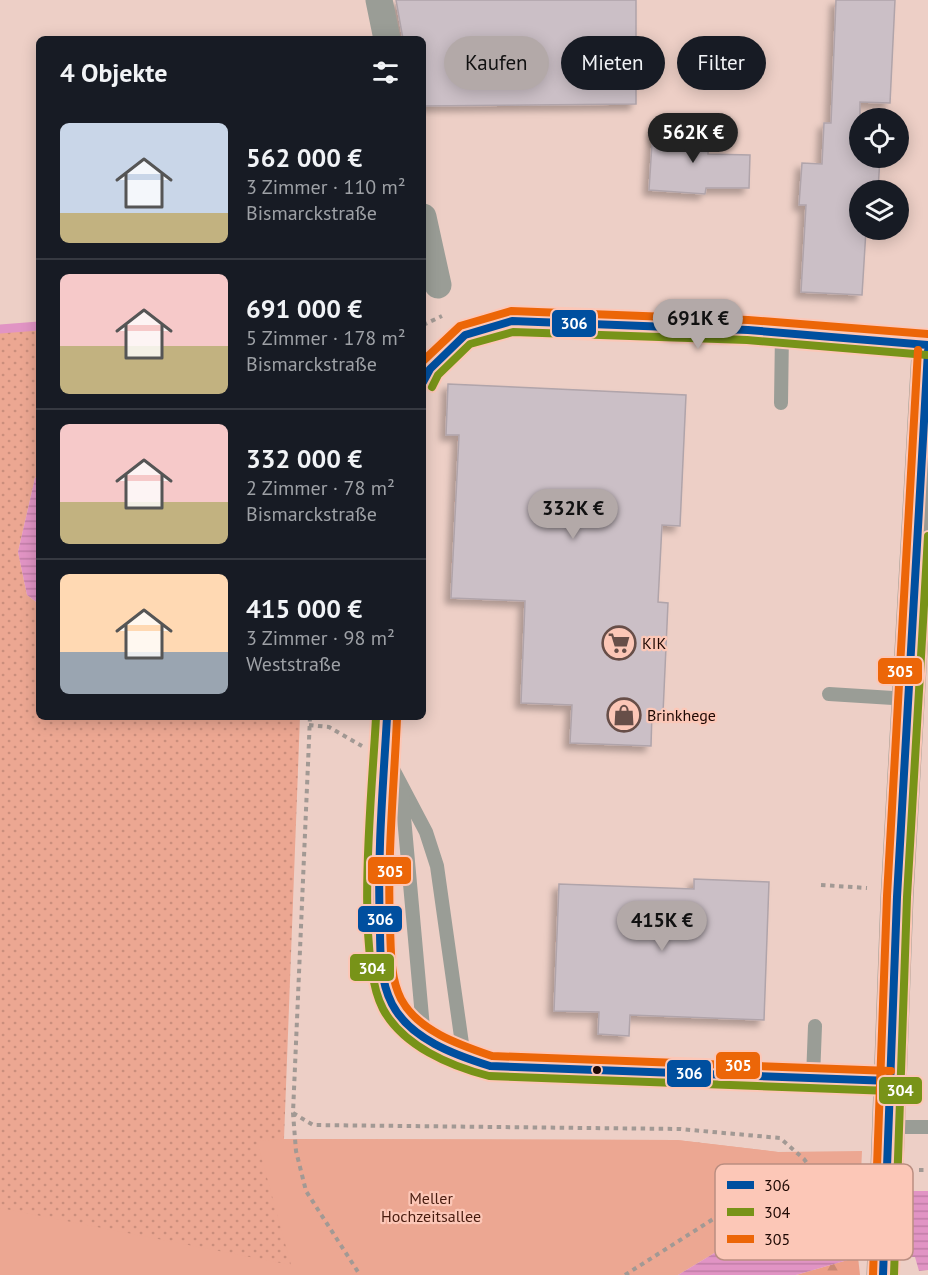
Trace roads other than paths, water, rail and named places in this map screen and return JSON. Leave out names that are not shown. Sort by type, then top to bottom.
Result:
[{"type":"street","points":[[379,0],[386,36]]},
{"type":"street","points":[[426,231],[438,285]]},
{"type":"street","points":[[465,334],[512,321],[782,332],[928,345]]},
{"type":"street","points":[[887,1164],[898,888],[928,351]]},
{"type":"street","points":[[883,1260],[883,1275]]},
{"type":"lane","points":[[781,403],[782,332]]},
{"type":"lane","points":[[426,376],[430,369],[465,334]]},
{"type":"lane","points":[[829,694],[909,699]]},
{"type":"lane","points":[[387,720],[379,939],[383,982],[392,1003],[424,1039],[464,1058],[490,1066],[891,1081]]},
{"type":"lane","points":[[385,754],[426,832],[437,866],[464,1058]]},
{"type":"lane","points":[[402,790],[424,1039]]},
{"type":"lane","points":[[813,1078],[815,1026]]},
{"type":"lane","points":[[888,1127],[928,1127]]},
{"type":"waterway","points":[[0,329],[36,326]]},
{"type":"place","name":"KIK","points":[[619,643]]},
{"type":"place","name":"Brinkhege","points":[[624,715]]},
{"type":"park label","name":"Meller Hochzeitsallee","points":[[431,1207]]}]
